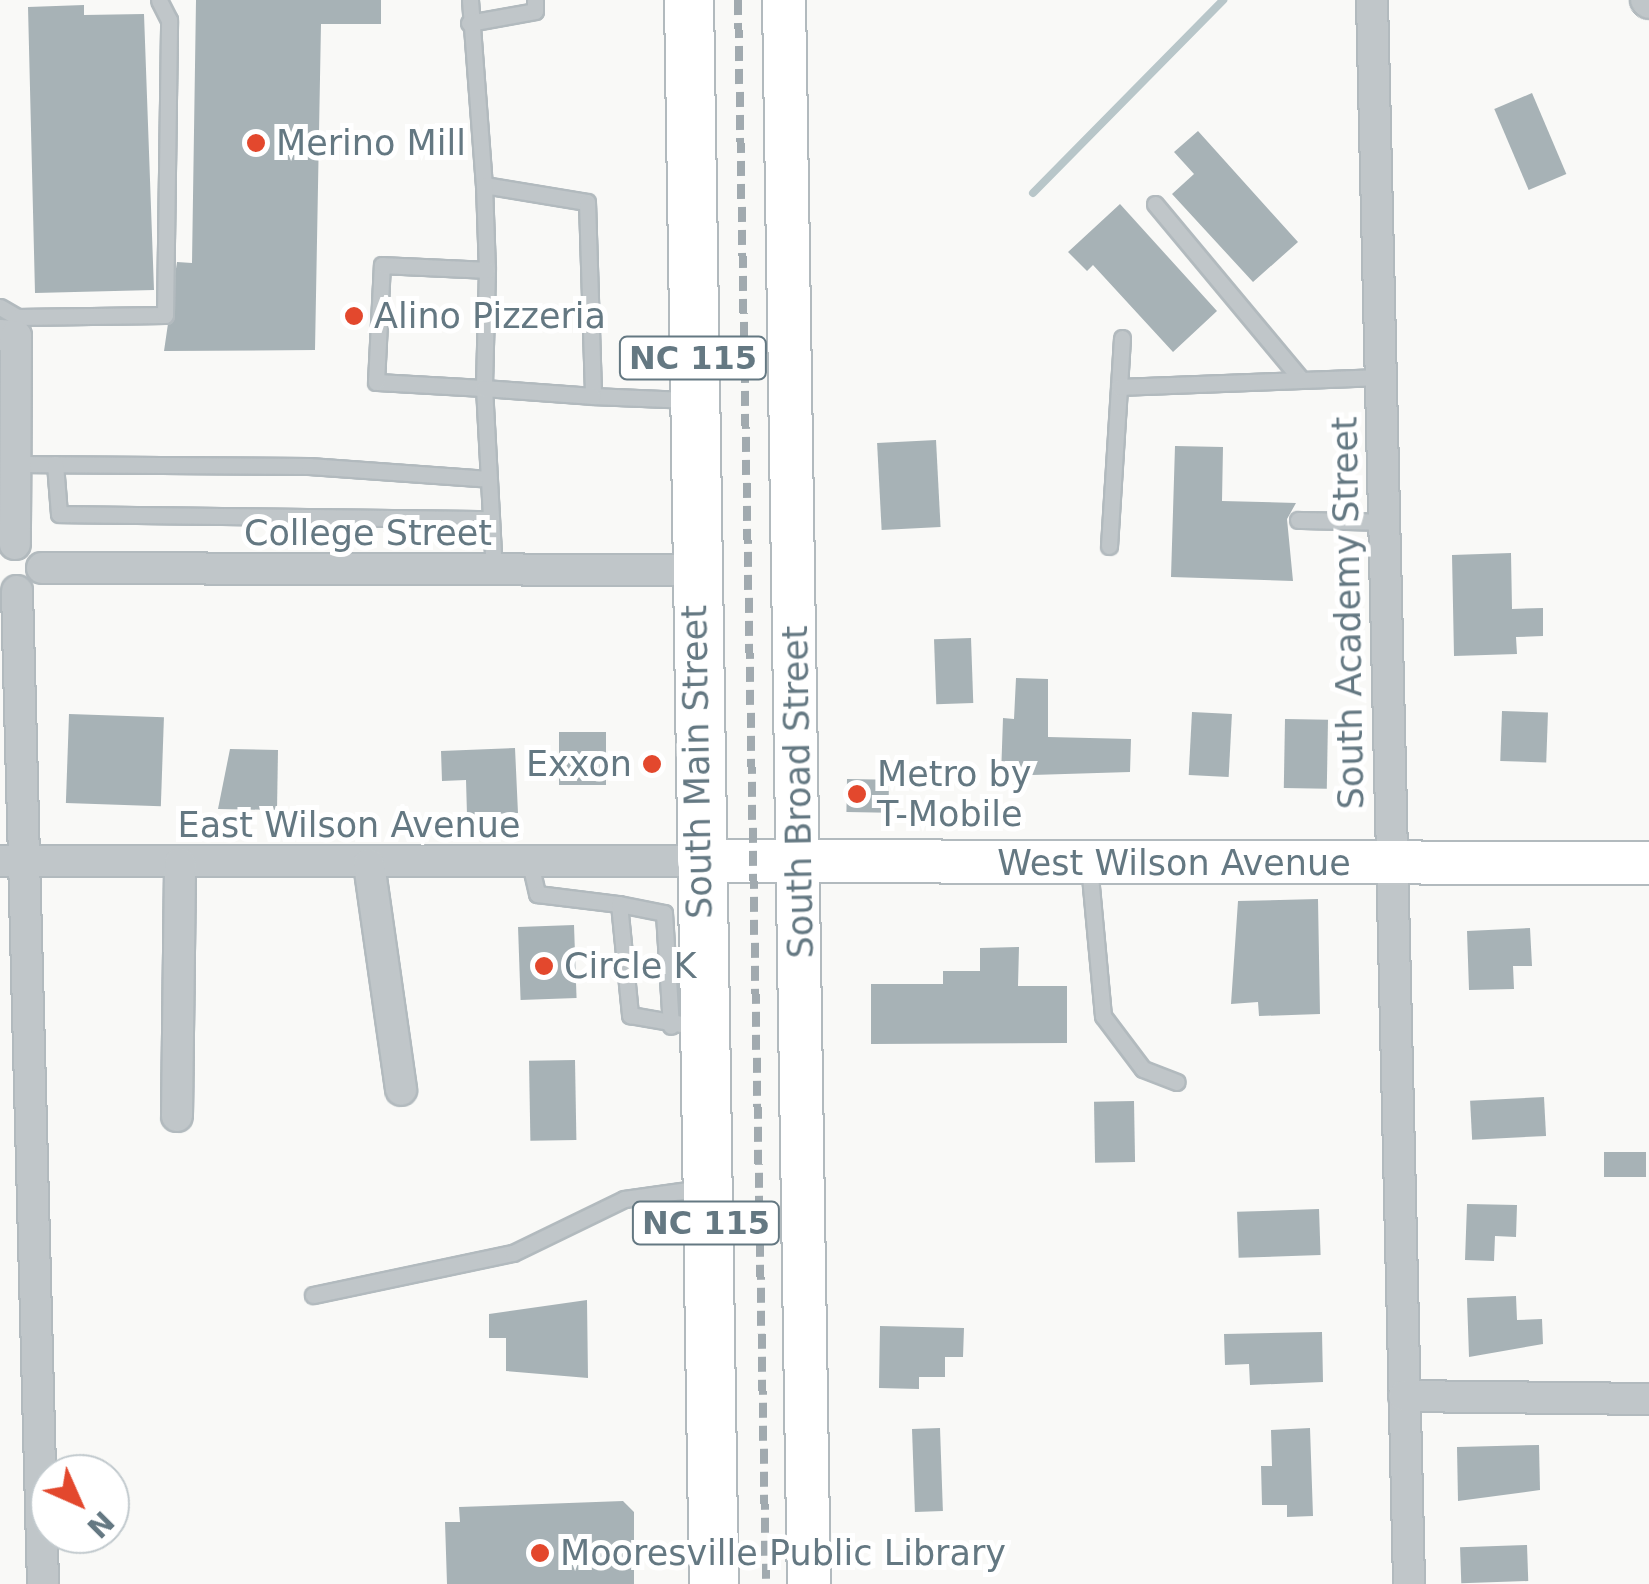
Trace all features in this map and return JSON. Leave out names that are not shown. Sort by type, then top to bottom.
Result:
[{"type":"main road","name":"South Main Street","points":[[689,0],[699,862],[687,1027],[706,1187],[714,1584]]},
{"type":"street","name":"South Broad Street","points":[[784,0],[810,1584]]},
{"type":"street","name":"South Academy Street","points":[[1372,0],[1408,1584]]},
{"type":"street","points":[[11,329],[14,464],[7,548],[36,551],[42,568],[34,585],[8,587],[12,861],[43,1584]]},
{"type":"street","name":"College Street","points":[[42,568],[694,570]]},
{"type":"street","name":"East Wilson Avenue","points":[[12,861],[699,862]]},
{"type":"street","name":"West Wilson Avenue","points":[[699,862],[1649,863]]},
{"type":"street","points":[[177,1116],[180,863]]},
{"type":"street","points":[[369,864],[401,1090]]},
{"type":"street","points":[[1404,1396],[1649,1398]]},
{"type":"lane","points":[[0,307],[11,329],[164,315],[169,20],[159,0]]},
{"type":"lane","points":[[470,0],[484,184],[484,388],[494,572]]},
{"type":"lane","points":[[469,23],[535,10],[535,0]]},
{"type":"lane","points":[[484,184],[587,202],[593,396]]},
{"type":"lane","points":[[1156,204],[1301,380]]},
{"type":"lane","points":[[486,270],[382,265],[376,382],[694,400]]},
{"type":"lane","points":[[1108,546],[1122,338]]},
{"type":"lane","points":[[1119,386],[1380,377]]},
{"type":"lane","points":[[14,464],[489,479]]},
{"type":"lane","points":[[55,464],[60,514],[491,519]]},
{"type":"lane","points":[[1298,520],[1383,522]]},
{"type":"lane","points":[[1089,862],[1103,1016],[1143,1069],[1176,1082]]},
{"type":"lane","points":[[530,863],[537,894],[664,913],[666,972],[687,1027]]},
{"type":"lane","points":[[619,904],[630,1015],[687,1027]]},
{"type":"lane","points":[[314,1296],[513,1253],[624,1199],[706,1187]]},
{"type":"building","name":"Merino Mill","points":[[196,0],[381,0],[381,24],[321,24],[315,350],[164,351],[177,262],[192,263]]},
{"type":"building","points":[[84,5],[84,15],[144,14],[154,290],[35,293],[28,7]]},
{"type":"building","points":[[1532,93],[1566,174],[1529,190],[1494,109]]},
{"type":"building","points":[[1198,131],[1298,242],[1253,282],[1172,194],[1194,174],[1174,152]]},
{"type":"building","points":[[1120,204],[1217,311],[1173,352],[1093,265],[1087,271],[1068,252]]},
{"type":"building","points":[[936,440],[941,527],[882,530],[877,443]]},
{"type":"building","points":[[1175,446],[1223,447],[1222,501],[1296,503],[1287,519],[1293,581],[1171,577]]},
{"type":"building","points":[[1511,553],[1512,609],[1543,608],[1543,636],[1516,637],[1517,654],[1454,656],[1452,555]]},
{"type":"building","points":[[971,638],[973,703],[936,704],[934,639]]},
{"type":"building","points":[[1016,678],[1048,679],[1048,737],[1131,739],[1130,772],[1001,776],[1003,718],[1014,719]]},
{"type":"building","points":[[1502,711],[1548,713],[1546,763],[1500,761]]},
{"type":"building","points":[[1192,712],[1232,714],[1229,777],[1189,775]]},
{"type":"building","points":[[69,714],[164,717],[161,806],[66,803]]},
{"type":"building","points":[[1285,719],[1328,720],[1327,789],[1284,788]]},
{"type":"building","points":[[559,732],[606,732],[606,785],[559,785]]},
{"type":"building","points":[[515,748],[518,813],[467,815],[466,780],[442,781],[441,751]]},
{"type":"building","points":[[230,749],[278,750],[277,810],[218,809]]},
{"type":"building","points":[[847,779],[889,780],[888,813],[846,812]]},
{"type":"building","points":[[1318,899],[1320,1014],[1259,1016],[1258,1002],[1231,1004],[1238,901]]},
{"type":"building","points":[[574,925],[577,998],[521,1000],[518,927]]},
{"type":"building","points":[[1530,928],[1532,966],[1513,966],[1514,989],[1469,990],[1467,931]]},
{"type":"building","points":[[1019,947],[1018,986],[1067,986],[1067,1043],[871,1044],[871,984],[943,984],[943,971],[980,971],[980,948]]},
{"type":"building","points":[[575,1060],[576,1140],[530,1141],[529,1061]]},
{"type":"building","points":[[1544,1097],[1546,1136],[1472,1140],[1470,1101]]},
{"type":"building","points":[[1134,1101],[1135,1162],[1095,1163],[1094,1102]]},
{"type":"building","points":[[1604,1152],[1646,1152],[1646,1177],[1604,1177]]},
{"type":"building","points":[[1467,1204],[1517,1205],[1516,1237],[1495,1236],[1494,1261],[1465,1260]]},
{"type":"building","points":[[1319,1209],[1321,1255],[1239,1258],[1237,1212]]},
{"type":"building","points":[[1516,1296],[1517,1320],[1542,1319],[1543,1344],[1469,1357],[1467,1298]]},
{"type":"building","points":[[587,1300],[588,1378],[506,1371],[506,1338],[489,1338],[489,1314]]},
{"type":"building","points":[[880,1326],[964,1328],[963,1357],[945,1357],[945,1377],[919,1377],[919,1389],[879,1388]]},
{"type":"building","points":[[1322,1332],[1323,1382],[1250,1385],[1249,1364],[1225,1365],[1224,1334]]},
{"type":"building","points":[[940,1428],[943,1511],[915,1512],[912,1429]]},
{"type":"building","points":[[1310,1428],[1313,1516],[1287,1517],[1287,1505],[1262,1505],[1261,1466],[1272,1466],[1271,1430]]},
{"type":"building","points":[[1539,1445],[1540,1490],[1458,1501],[1457,1447]]},
{"type":"building","name":"Mooresville Public Library","points":[[623,1501],[634,1512],[634,1584],[447,1584],[445,1522],[460,1522],[459,1507]]},
{"type":"building","points":[[1527,1545],[1528,1581],[1461,1583],[1460,1547]]},
{"type":"waterway","points":[[1033,193],[1223,0]]},
{"type":"railway","points":[[738,0],[766,1584]]},
{"type":"place","name":"Merino Mill","points":[[256,143]]},
{"type":"place","name":"Alino Pizzeria","points":[[354,316]]},
{"type":"place","name":"Exxon","points":[[652,764]]},
{"type":"place","name":"Metro by T-Mobile","points":[[857,794]]},
{"type":"place","name":"Circle K","points":[[544,966]]},
{"type":"place","name":"Mooresville Public Library","points":[[540,1553]]}]
